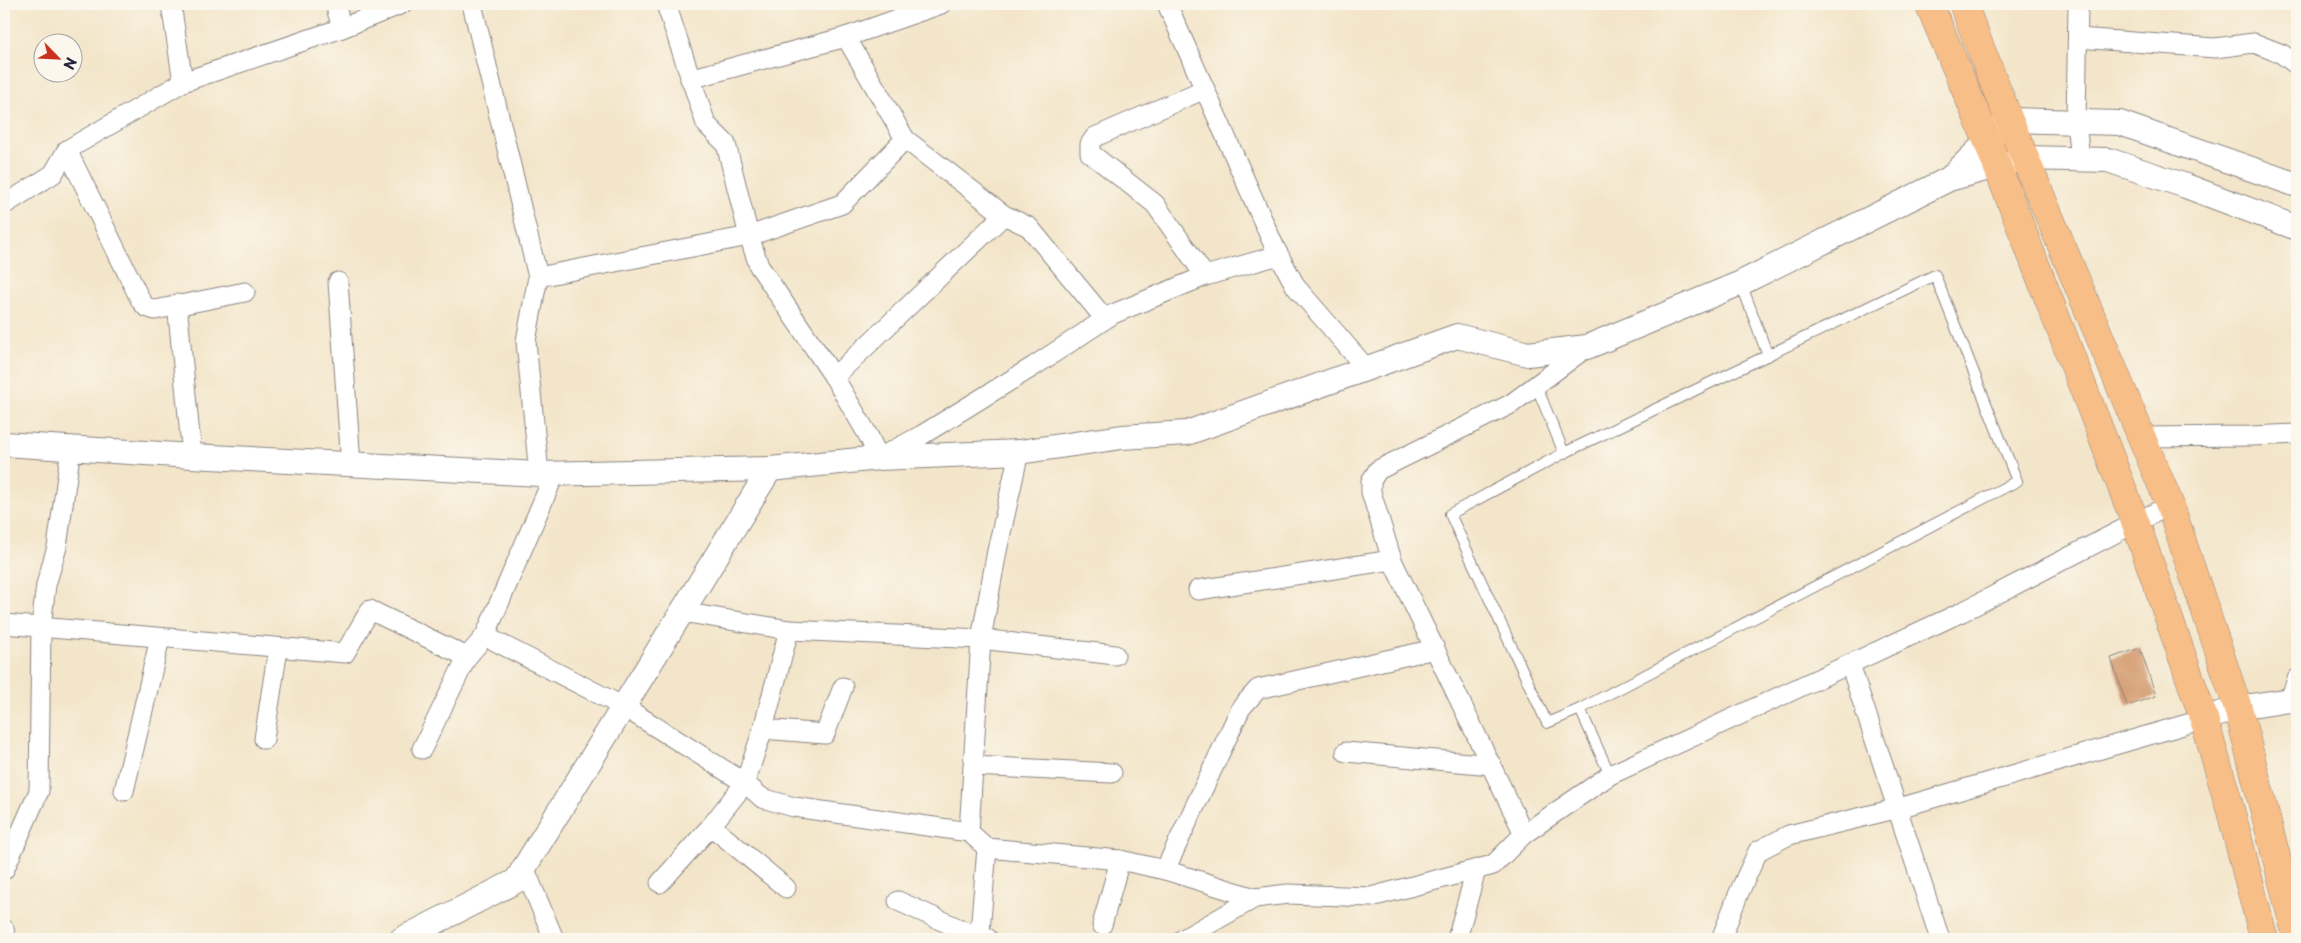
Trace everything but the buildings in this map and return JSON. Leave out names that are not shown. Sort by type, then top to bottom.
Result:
[{"type":"main road","points":[[1929,4],[1988,140],[1996,165],[2136,524],[2204,719],[2232,812],[2264,939]]},
{"type":"main road","points":[[1963,4],[2009,120],[2170,504],[2238,708],[2297,938]]},
{"type":"street","points":[[171,4],[183,82]]},
{"type":"street","points":[[335,4],[342,28]]},
{"type":"street","points":[[4,205],[53,174],[67,150],[183,82],[342,28],[402,4]]},
{"type":"street","points":[[422,749],[468,657],[485,636],[547,473],[526,341],[538,276],[472,4]]},
{"type":"street","points":[[666,4],[706,124],[726,144],[749,236],[759,266],[834,377],[868,435],[879,458]]},
{"type":"street","points":[[690,79],[846,37],[941,4]]},
{"type":"street","points":[[1167,4],[1279,255],[1296,287],[1366,368]]},
{"type":"street","points":[[2078,4],[2076,122],[2080,159]]},
{"type":"street","points":[[846,37],[905,139],[1004,215],[1030,227],[1105,319]]},
{"type":"street","points":[[2078,38],[2215,48],[2254,43],[2282,54],[2297,65]]},
{"type":"street","points":[[1205,90],[1095,137],[1090,144],[1090,153],[1155,204],[1205,276]]},
{"type":"street","points":[[1949,179],[2009,120],[2120,123],[2297,185]]},
{"type":"street","points":[[538,276],[749,236],[842,204],[905,139]]},
{"type":"street","points":[[67,150],[141,301],[146,307],[155,310],[177,304],[245,292]]},
{"type":"street","points":[[1524,834],[1392,560],[1372,492],[1371,481],[1378,470],[1511,404],[1587,347],[1741,283],[1949,179],[1996,165],[2026,158],[2108,160],[2186,186],[2297,228]]},
{"type":"street","points":[[834,377],[1004,215]]},
{"type":"street","points":[[879,458],[922,435],[1026,371],[1105,319],[1205,276],[1279,255]]},
{"type":"street","points":[[338,282],[351,464]]},
{"type":"street","points":[[177,304],[192,456]]},
{"type":"street","points":[[4,444],[192,456],[547,473],[770,469],[879,458],[1019,452],[1122,437],[1187,432],[1457,336],[1528,354],[1587,347]]},
{"type":"street","points":[[2143,436],[2297,434]]},
{"type":"street","points":[[4,870],[38,792],[41,626],[46,585],[57,547],[71,448]]},
{"type":"street","points":[[969,832],[981,639],[996,551],[1019,452]]},
{"type":"street","points":[[402,939],[516,881],[770,469]]},
{"type":"street","points":[[1183,939],[1255,898],[1288,894],[1371,897],[1493,865],[1524,834],[1610,774],[1962,612],[2136,524],[2170,504]]},
{"type":"street","points":[[1198,590],[1392,560]]},
{"type":"street","points":[[4,624],[345,653],[370,610],[468,657]]},
{"type":"street","points":[[682,612],[789,630],[981,639],[1115,655]]},
{"type":"street","points":[[660,883],[711,826],[746,783],[763,729],[789,630]]},
{"type":"street","points":[[485,636],[624,707],[746,783],[762,798],[794,807],[969,832],[987,848],[1120,860],[1165,870],[1255,898]]},
{"type":"street","points":[[124,791],[160,638]]},
{"type":"street","points":[[264,739],[278,648]]},
{"type":"street","points":[[1165,870],[1241,708],[1258,689],[1435,650]]},
{"type":"street","points":[[1850,664],[1899,808],[1940,939]]},
{"type":"street","points":[[763,729],[826,734],[843,687]]},
{"type":"street","points":[[1721,939],[1758,851],[1789,835],[1899,808],[2238,708],[2295,694]]},
{"type":"street","points":[[1346,752],[1492,765]]},
{"type":"street","points":[[973,766],[1112,773]]},
{"type":"street","points":[[711,826],[786,888]]},
{"type":"street","points":[[898,901],[969,933],[984,936],[987,848]]},
{"type":"street","points":[[1102,926],[1120,860]]},
{"type":"street","points":[[524,867],[554,939]]},
{"type":"street","points":[[1457,939],[1476,870]]},
{"type":"street","points":[[4,929],[6,939]]},
{"type":"lane","points":[[1935,275],[2017,481],[1580,709],[1548,723],[1450,514],[1564,453],[1768,356],[1935,275]]},
{"type":"lane","points":[[1741,283],[1768,356]]},
{"type":"lane","points":[[1536,386],[1564,453]]},
{"type":"lane","points":[[1580,709],[1610,774]]}]
